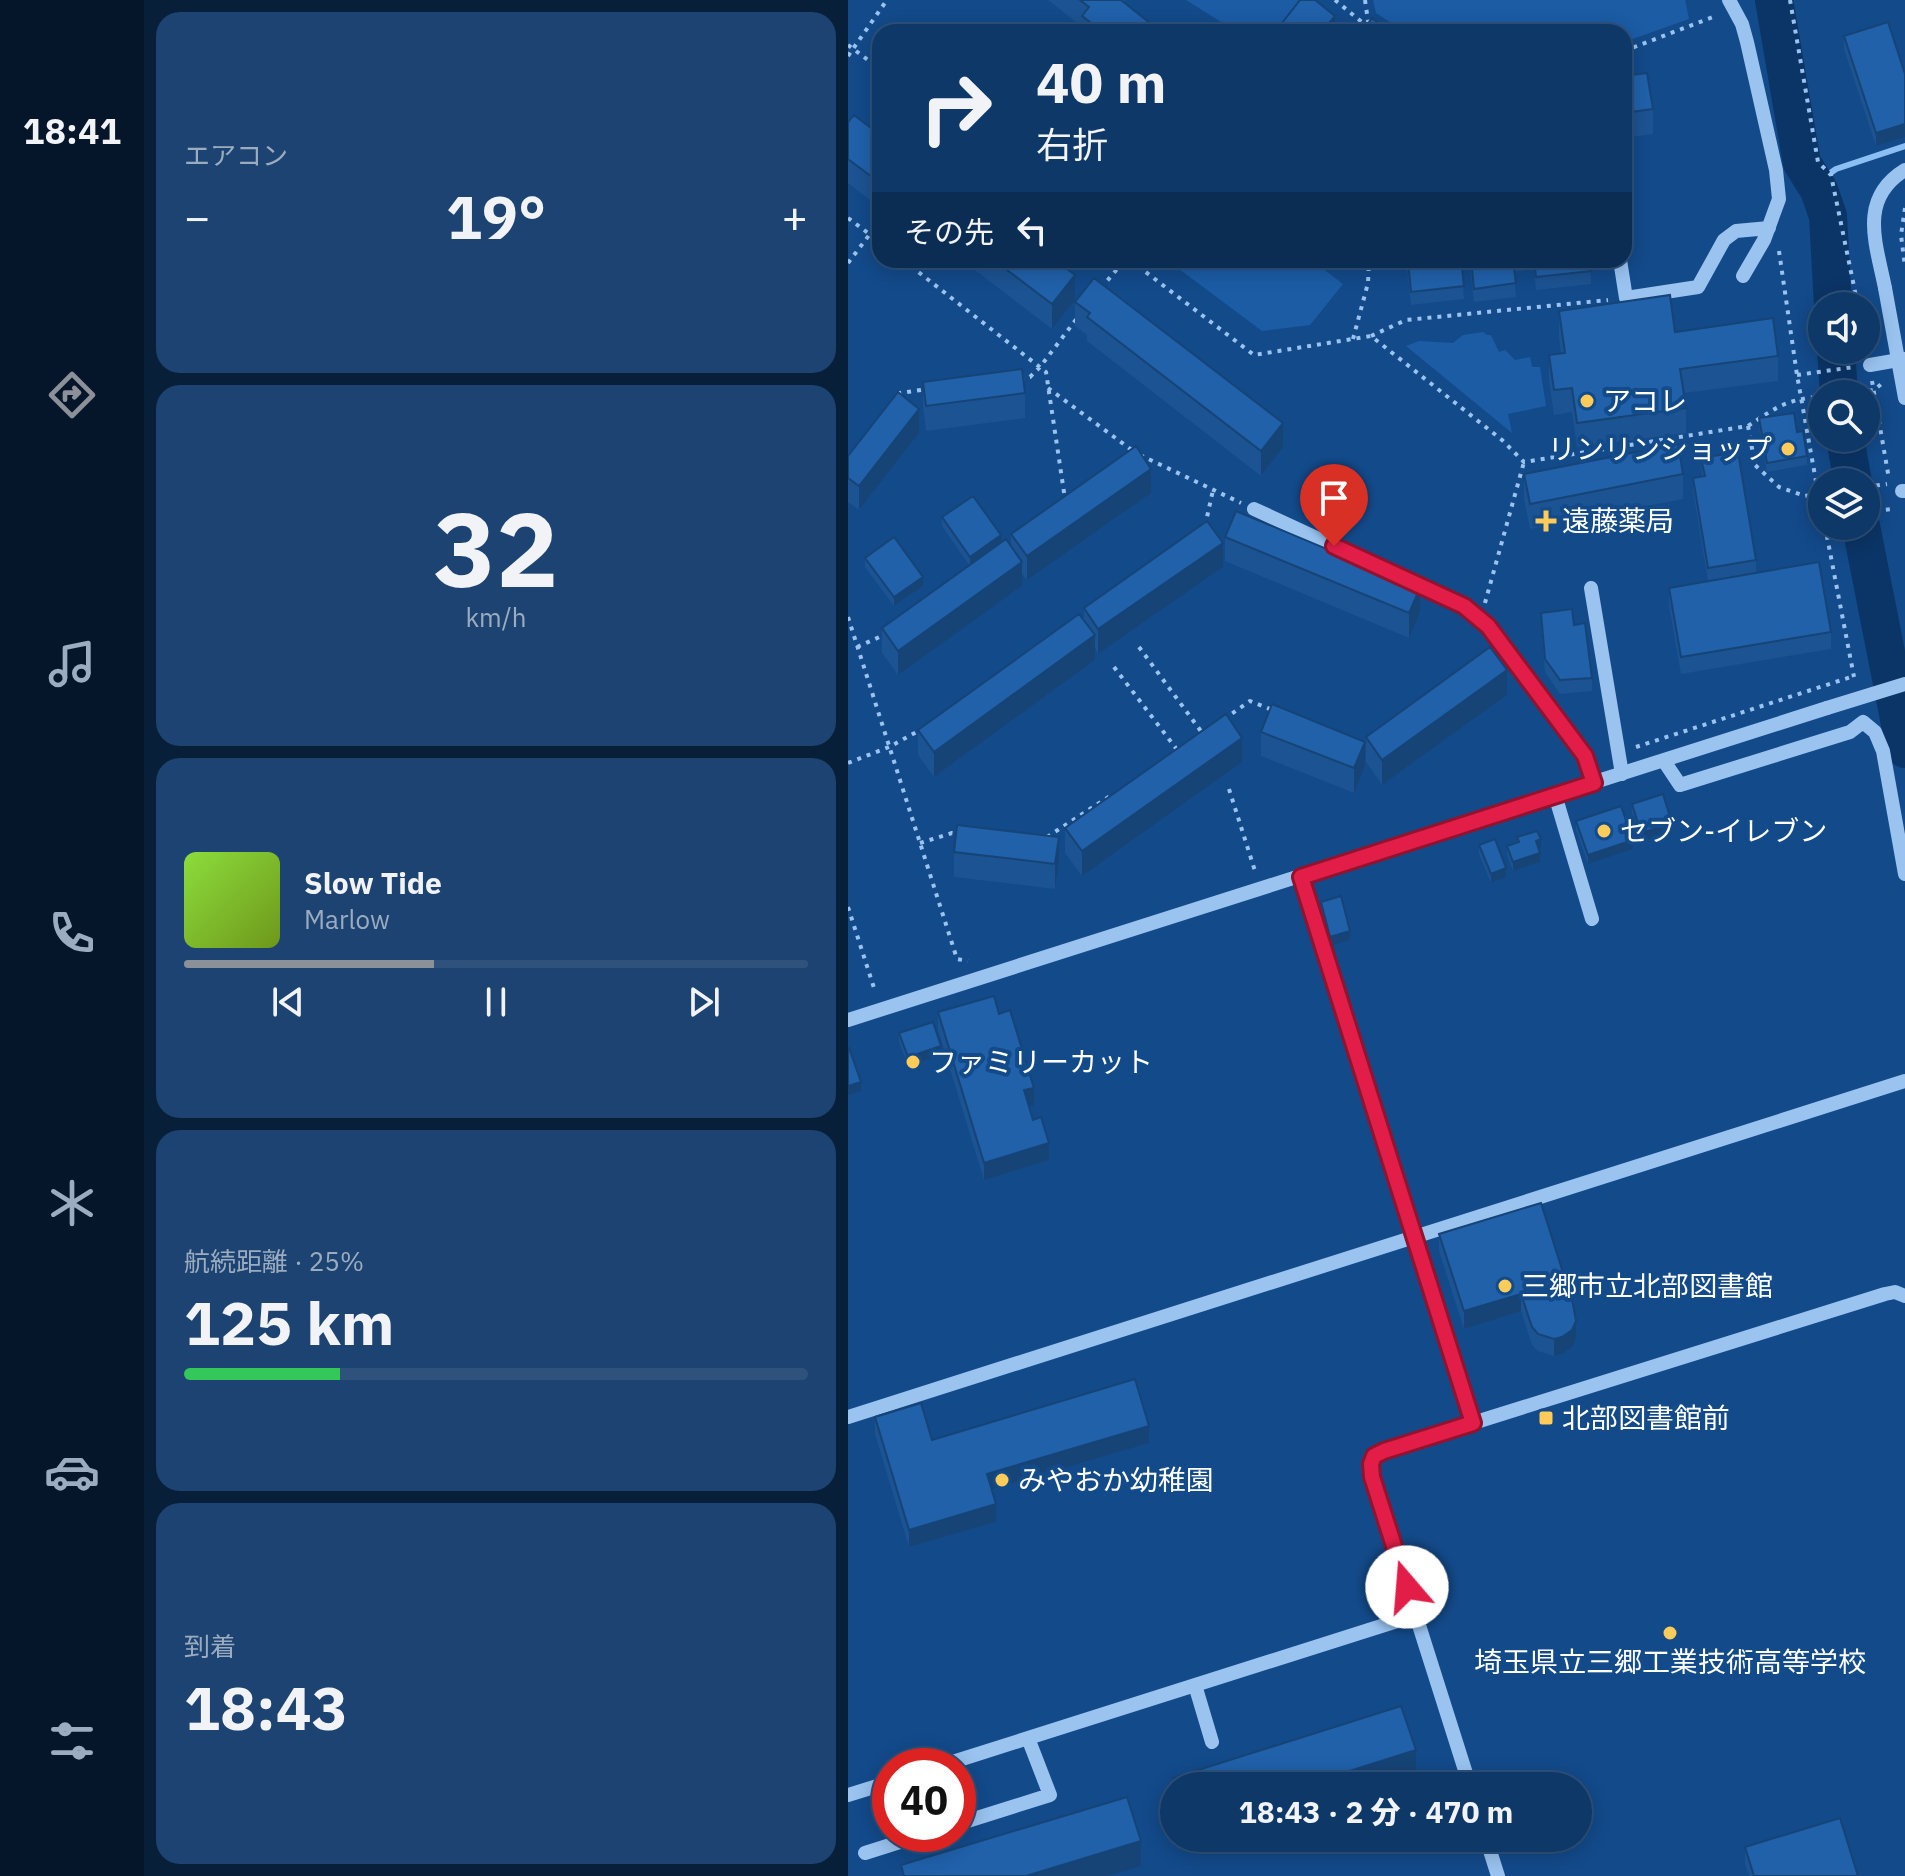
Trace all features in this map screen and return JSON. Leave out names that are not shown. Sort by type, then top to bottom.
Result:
[{"type":"street","points":[[1730,0],[1747,42],[1776,170],[1779,199],[1772,222],[1743,276]]},
{"type":"street","points":[[1905,170],[1890,179],[1877,198],[1873,215],[1873,231],[1905,398]]},
{"type":"street","points":[[1621,268],[1626,298],[1698,287],[1724,240],[1736,231],[1772,222]]},
{"type":"street","points":[[1870,365],[1905,359]]},
{"type":"street","points":[[1254,509],[1464,606],[1478,617],[1585,756],[1594,783]]},
{"type":"street","points":[[1591,588],[1622,774]]},
{"type":"street","points":[[848,1020],[1905,684]]},
{"type":"street","points":[[1664,761],[1680,785],[1850,732],[1863,722],[1875,732],[1883,751],[1905,874]]},
{"type":"street","points":[[1555,795],[1592,919]]},
{"type":"street","points":[[1301,877],[1473,1423]]},
{"type":"street","points":[[848,1417],[1905,1081]]},
{"type":"street","points":[[1466,1772],[1372,1477],[1374,1456],[1885,1294],[1895,1292],[1905,1296]]},
{"type":"street","points":[[976,1755],[1416,1615]]},
{"type":"street","points":[[1195,1685],[1212,1742]]},
{"type":"street","points":[[976,1818],[1050,1795],[1028,1738]]},
{"type":"street","points":[[848,1795],[872,1788]]},
{"type":"street","points":[[865,1853],[872,1851]]},
{"type":"street","points":[[1490,1852],[1498,1876]]},
{"type":"path","points":[[848,56],[850,47],[887,0]]},
{"type":"path","points":[[1335,0],[1361,24]]},
{"type":"path","points":[[1365,0],[1367,24]]},
{"type":"path","points":[[1790,0],[1818,162],[1831,175],[1855,292]]},
{"type":"path","points":[[1632,48],[1713,17]]},
{"type":"path","points":[[850,47],[872,63]]},
{"type":"path","points":[[1905,208],[1901,235],[1905,267]]},
{"type":"path","points":[[848,218],[870,234],[848,263]]},
{"type":"path","points":[[1772,222],[1815,468]]},
{"type":"path","points":[[913,268],[1046,372],[1065,499],[1077,492]]},
{"type":"path","points":[[1093,299],[1120,268]]},
{"type":"path","points":[[1138,268],[1254,355],[1371,336],[1406,320],[1626,298]]},
{"type":"path","points":[[1353,339],[1368,283],[1369,268]]},
{"type":"path","points":[[1015,379],[1030,377],[1040,367],[1084,310]]},
{"type":"path","points":[[1371,336],[1502,440],[1524,462]]},
{"type":"path","points":[[1797,375],[1870,365],[1872,380]]},
{"type":"path","points":[[1048,388],[1134,453],[1254,509]]},
{"type":"path","points":[[892,403],[900,393],[929,389]]},
{"type":"path","points":[[1524,462],[1748,426],[1779,405],[1808,398]]},
{"type":"path","points":[[1880,414],[1899,489]]},
{"type":"path","points":[[1748,426],[1755,465],[1779,487],[1808,495]]},
{"type":"path","points":[[1483,609],[1524,462]]},
{"type":"path","points":[[1205,526],[1213,490]]},
{"type":"path","points":[[1880,510],[1893,509]]},
{"type":"path","points":[[1618,753],[1854,676],[1828,540]]},
{"type":"path","points":[[848,617],[957,959],[967,962],[982,957]]},
{"type":"path","points":[[857,647],[881,638],[893,629]]},
{"type":"path","points":[[1139,647],[1203,734]]},
{"type":"path","points":[[1114,667],[1178,752],[1169,758]]},
{"type":"path","points":[[1215,725],[1250,701],[1278,713]]},
{"type":"path","points":[[848,763],[889,747],[924,727]]},
{"type":"path","points":[[1229,789],[1255,871]]},
{"type":"path","points":[[1041,841],[1120,790]]},
{"type":"path","points":[[920,843],[952,833],[967,834]]},
{"type":"path","points":[[848,907],[874,988]]},
{"type":"shaded area","points":[[1186,0],[1302,0],[1283,24],[1224,24]]},
{"type":"shaded area","points":[[1373,0],[1685,0],[1689,19],[1632,39],[1632,24],[1393,24],[1376,13]]},
{"type":"shaded area","points":[[1178,268],[1322,268],[1343,284],[1310,325],[1262,331]]},
{"type":"shaded area","points":[[1483,332],[1491,335],[1499,352],[1505,350],[1515,360],[1530,357],[1532,367],[1540,367],[1546,406],[1508,414],[1512,433],[1406,346],[1419,341],[1453,343],[1463,335]]},
{"type":"building","points":[[1080,0],[1121,0],[1151,24],[1092,24],[1082,16],[1089,7]]},
{"type":"building","points":[[1300,0],[1315,0],[1335,16],[1328,24],[1281,24]]},
{"type":"building","points":[[1888,22],[1905,74],[1905,124],[1876,133],[1844,36]]},
{"type":"building","points":[[1647,73],[1653,109],[1632,112],[1632,75]]},
{"type":"building","points":[[854,115],[872,129],[872,177],[848,159],[848,122]]},
{"type":"building","points":[[1005,268],[1066,268],[1075,275],[1052,304]]},
{"type":"building","points":[[1409,268],[1462,268],[1464,286],[1411,292]]},
{"type":"building","points":[[1472,268],[1514,268],[1516,283],[1474,289]]},
{"type":"building","points":[[1535,268],[1591,268],[1591,271],[1536,277]]},
{"type":"building","points":[[1094,278],[1283,423],[1261,451],[1087,317],[1090,313],[1075,302]]},
{"type":"building","points":[[1670,295],[1675,332],[1773,318],[1778,356],[1680,369],[1686,408],[1577,423],[1572,388],[1554,390],[1549,355],[1565,353],[1559,311]]},
{"type":"building","points":[[1022,369],[1025,393],[926,406],[923,382]]},
{"type":"building","points":[[898,392],[919,409],[859,486],[848,478],[848,456]]},
{"type":"building","points":[[1794,413],[1797,432],[1803,431],[1807,456],[1767,463],[1759,418]]},
{"type":"building","points":[[1678,444],[1683,474],[1530,504],[1524,474]]},
{"type":"building","points":[[1136,446],[1151,469],[1027,556],[1011,534]]},
{"type":"building","points":[[1738,452],[1756,560],[1708,568],[1693,478],[1705,476],[1701,458]]},
{"type":"building","points":[[973,496],[1001,535],[970,557],[942,517]]},
{"type":"building","points":[[1236,511],[1420,588],[1409,613],[1225,537]]},
{"type":"building","points":[[1207,521],[1223,543],[1098,629],[1084,608]]},
{"type":"building","points":[[894,537],[923,577],[894,597],[865,558]]},
{"type":"building","points":[[1006,539],[1022,562],[898,651],[882,628]]},
{"type":"building","points":[[1819,562],[1831,632],[1681,657],[1669,588]]},
{"type":"building","points":[[1572,609],[1574,625],[1585,623],[1592,678],[1560,680],[1545,659],[1541,613]]},
{"type":"building","points":[[1079,614],[1095,635],[934,752],[918,730]]},
{"type":"building","points":[[1490,647],[1507,670],[1382,760],[1366,737]]},
{"type":"building","points":[[1272,704],[1365,742],[1354,768],[1261,732]]},
{"type":"building","points":[[1226,714],[1242,738],[1082,851],[1065,828]]},
{"type":"building","points":[[1663,794],[1672,823],[1641,833],[1632,804]]},
{"type":"building","points":[[1621,806],[1633,840],[1588,855],[1576,821]]},
{"type":"building","points":[[957,825],[1059,837],[1055,864],[954,852]]},
{"type":"building","points":[[1537,831],[1541,839],[1536,841],[1540,853],[1513,862],[1507,846],[1519,842],[1517,837]]},
{"type":"building","points":[[1495,839],[1506,868],[1491,874],[1479,845]]},
{"type":"building","points":[[1341,896],[1350,931],[1330,937],[1321,902]]},
{"type":"building","points":[[994,996],[999,1014],[1010,1010],[1034,1088],[1024,1090],[1033,1120],[1041,1117],[1049,1143],[984,1163],[938,1012]]},
{"type":"building","points":[[933,1022],[941,1046],[908,1057],[899,1033]]},
{"type":"building","points":[[848,1048],[861,1082],[848,1086]]},
{"type":"building","points":[[1541,1203],[1576,1321],[1572,1330],[1554,1339],[1538,1334],[1532,1327],[1521,1294],[1464,1311],[1439,1234]]},
{"type":"building","points":[[1135,1379],[1149,1426],[987,1474],[996,1504],[909,1530],[875,1417],[921,1403],[932,1440]]},
{"type":"building","points":[[1401,1706],[1416,1750],[1346,1772],[1192,1772]]},
{"type":"building","points":[[1127,1797],[1141,1841],[1026,1876],[904,1876],[901,1865],[944,1852],[976,1852],[976,1842]]},
{"type":"building","points":[[1840,1818],[1858,1876],[1754,1876],[1745,1847]]},
{"type":"waterway","points":[[1774,0],[1802,163],[1819,190],[1828,216],[1832,292]]},
{"type":"waterway","points":[[1815,184],[1836,169],[1905,146]]},
{"type":"waterway","points":[[1837,364],[1838,380]]},
{"type":"waterway","points":[[1848,452],[1850,468]]},
{"type":"waterway","points":[[1864,540],[1905,749]]},
{"type":"place","name":"アコレ","points":[[1587,401]]},
{"type":"place","name":"リンリンショップ","points":[[1788,449]]},
{"type":"place","name":"遠藤薬局","points":[[1546,521]]},
{"type":"place","name":"セブン-イレブン","points":[[1604,831]]},
{"type":"place","name":"ファミリーカット","points":[[913,1062]]},
{"type":"place","name":"三郷市立北部図書館","points":[[1505,1286]]},
{"type":"place","name":"北部図書館前","points":[[1546,1418]]},
{"type":"place","name":"みやおか幼稚園","points":[[1002,1480]]},
{"type":"place","name":"埼玉県立三郷工業技術高等学校","points":[[1670,1633]]},
{"type":"route","points":[[1334,546],[1464,606],[1488,626],[1585,756],[1594,783],[1301,877],[1473,1423],[1374,1456],[1372,1477],[1407,1587]]}]
